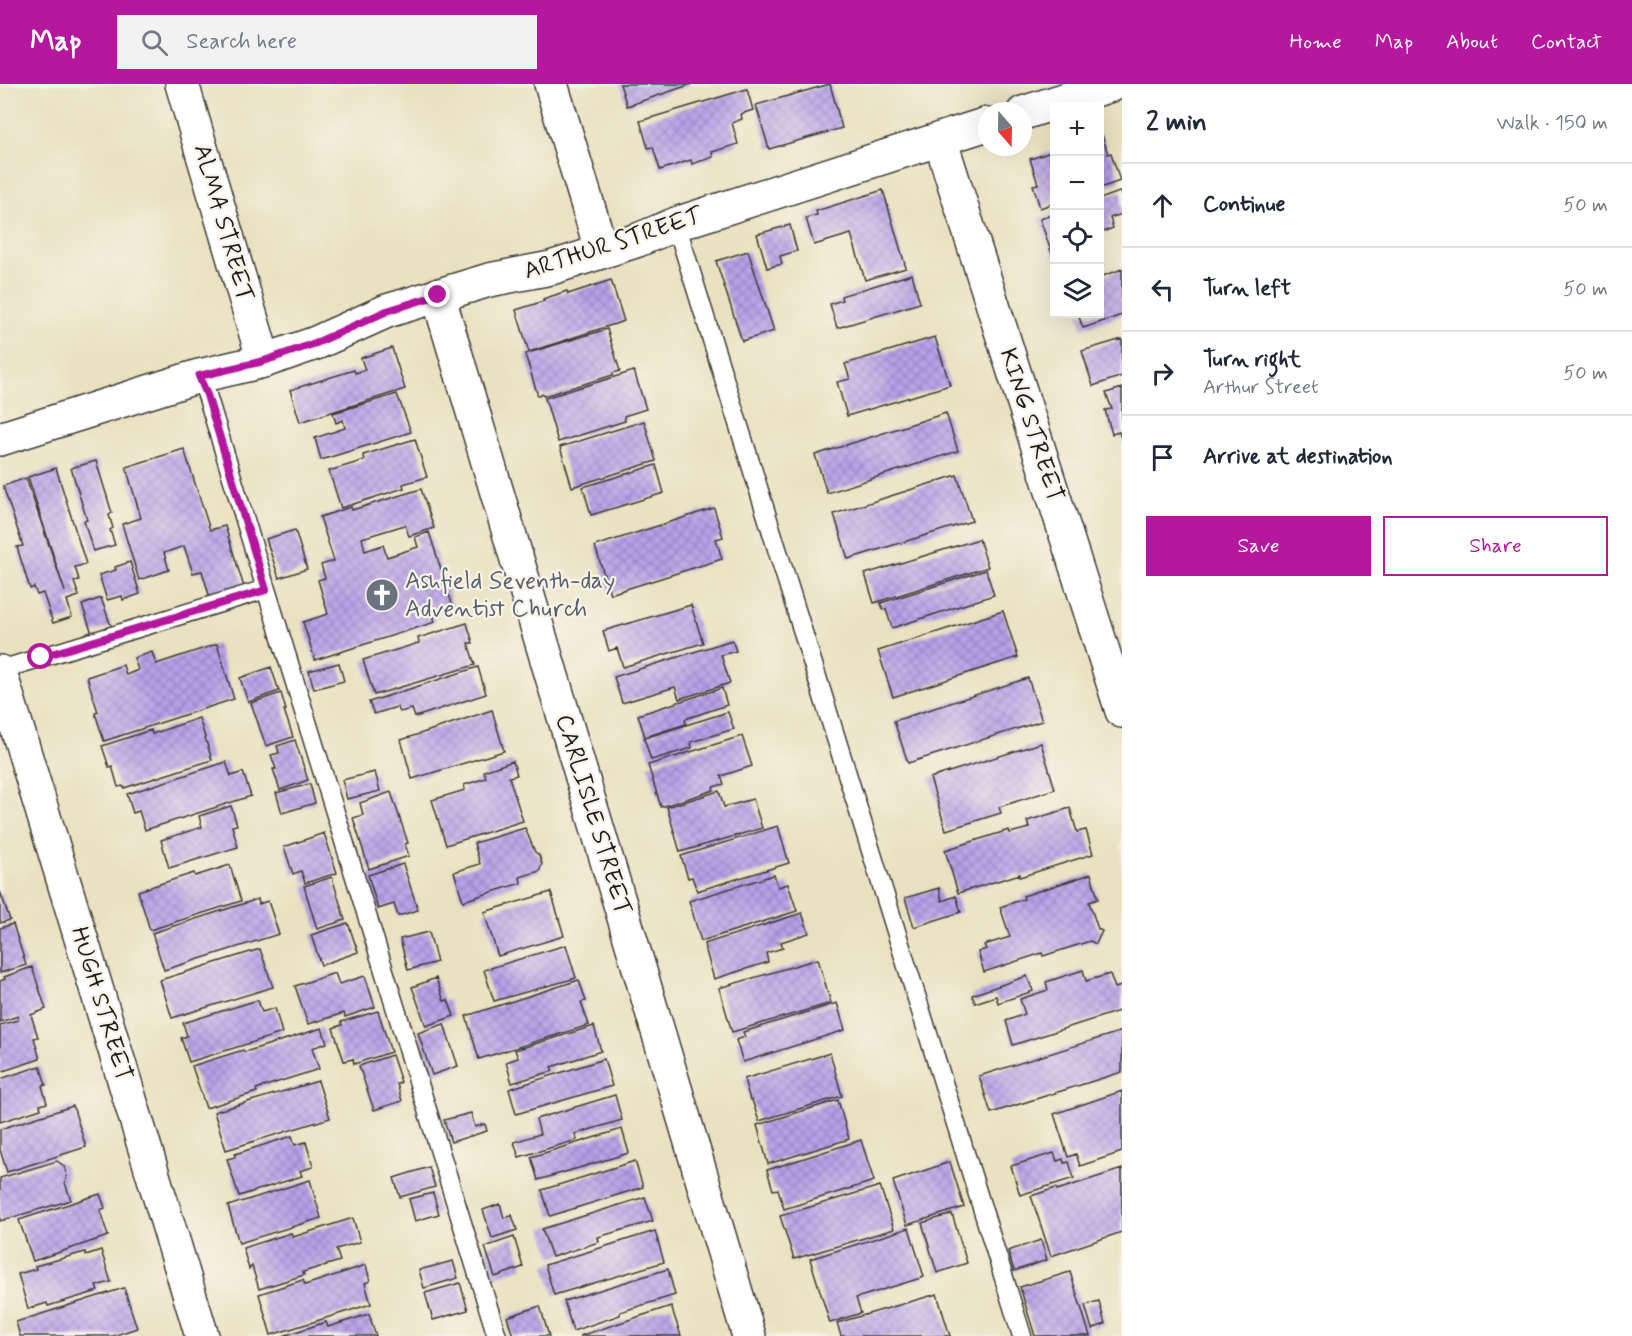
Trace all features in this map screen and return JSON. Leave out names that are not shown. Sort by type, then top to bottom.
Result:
[{"type":"street","name":"ALMA STREET","points":[[182,84],[264,361]]},
{"type":"street","points":[[551,84],[602,252]]},
{"type":"street","points":[[1032,110],[1114,84]]},
{"type":"street","name":"ARTHUR STREET","points":[[0,440],[199,376],[264,361],[316,343],[387,311],[489,280],[551,268],[638,240],[676,224],[978,127]]},
{"type":"street","name":"KING STREET","points":[[940,139],[1122,711]]},
{"type":"street","name":"CARLISLE STREET","points":[[438,295],[749,1336]]},
{"type":"street","name":"HUGH STREET","points":[[0,671],[202,1336]]},
{"type":"lane","points":[[676,224],[1022,1336]]},
{"type":"lane","points":[[199,376],[207,395],[497,1336]]},
{"type":"lane","points":[[0,671],[266,590]]},
{"type":"building","points":[[620,84],[692,84],[627,106]]},
{"type":"building","points":[[830,84],[842,128],[769,149],[756,105]]},
{"type":"building","points":[[747,89],[753,110],[741,114],[742,119],[732,123],[738,144],[712,152],[713,157],[692,164],[691,160],[660,170],[653,147],[648,148],[640,121]]},
{"type":"building","points":[[1104,141],[1108,154],[1111,153],[1120,181],[1104,187]]},
{"type":"building","points":[[1050,152],[1050,204],[1040,208],[1033,185],[1038,184],[1030,159]]},
{"type":"building","points":[[883,190],[906,268],[865,280],[851,234],[814,245],[806,218],[817,215],[816,211]]},
{"type":"building","points":[[1122,191],[1122,214],[1110,218],[1113,228],[1104,231],[1104,210],[1104,198]]},
{"type":"building","points":[[1050,215],[1050,248],[1040,219]]},
{"type":"building","points":[[790,225],[797,251],[780,256],[782,264],[767,268],[757,234]]},
{"type":"building","points":[[748,251],[774,331],[742,341],[716,261]]},
{"type":"building","points":[[1122,269],[1122,315],[1083,328],[1079,318],[1104,318],[1104,276]]},
{"type":"building","points":[[912,274],[920,303],[837,328],[830,304],[842,300],[841,296]]},
{"type":"building","points":[[611,280],[624,321],[529,352],[516,310],[567,291],[568,294]]},
{"type":"building","points":[[607,329],[620,371],[538,396],[525,354]]},
{"type":"building","points":[[935,337],[950,385],[847,416],[837,382],[850,379],[845,364]]},
{"type":"building","points":[[1122,339],[1122,376],[1093,386],[1082,351]]},
{"type":"building","points":[[392,348],[405,389],[300,422],[290,390],[354,370],[355,373],[365,370],[361,358]]},
{"type":"building","points":[[634,371],[646,409],[624,416],[625,421],[558,442],[545,398]]},
{"type":"building","points":[[1122,388],[1122,441],[1119,432],[1112,434],[1105,410],[1112,409],[1106,393]]},
{"type":"building","points":[[397,394],[411,432],[321,460],[315,438],[345,428],[343,420],[336,423],[333,413]]},
{"type":"building","points":[[946,413],[958,451],[827,493],[815,455]]},
{"type":"building","points":[[644,421],[656,461],[572,487],[560,447]]},
{"type":"building","points":[[415,439],[427,477],[403,484],[404,488],[341,508],[329,471],[365,460],[363,455]]},
{"type":"building","points":[[184,449],[210,530],[225,526],[244,587],[210,598],[202,571],[193,573],[184,546],[164,553],[169,570],[139,580],[122,524],[141,518],[126,467]]},
{"type":"building","points":[[96,461],[112,513],[109,515],[113,528],[110,530],[115,545],[93,551],[84,521],[87,520],[71,468]]},
{"type":"building","points":[[656,465],[664,493],[591,515],[583,487]]},
{"type":"building","points":[[56,468],[86,564],[75,567],[79,580],[74,582],[79,596],[67,600],[72,617],[53,623],[43,593],[37,595],[34,587],[30,589],[17,547],[23,546],[3,486],[26,478],[65,592],[28,477]]},
{"type":"building","points":[[957,475],[972,521],[848,559],[834,514]]},
{"type":"building","name":"Ashfield Seventh-day Adventist Church","points":[[421,489],[434,528],[409,536],[405,525],[362,538],[365,551],[383,545],[387,557],[418,547],[415,537],[429,532],[453,607],[433,614],[435,622],[315,660],[303,622],[328,614],[318,580],[325,578],[321,565],[334,561],[320,517],[351,507],[352,510]]},
{"type":"building","points":[[714,508],[723,537],[716,539],[722,559],[610,594],[595,546]]},
{"type":"building","points":[[295,530],[307,569],[279,578],[266,539]]},
{"type":"building","points":[[979,539],[988,567],[874,603],[865,574]]},
{"type":"building","points":[[130,562],[140,594],[123,600],[122,596],[107,600],[99,575],[116,570],[115,567]]},
{"type":"building","points":[[986,570],[994,595],[892,628],[886,609],[883,610],[881,603]]},
{"type":"building","points":[[101,598],[111,626],[92,633],[82,605]]},
{"type":"building","points":[[691,605],[703,643],[623,667],[617,648],[609,651],[603,631]]},
{"type":"building","points":[[1003,611],[1018,657],[893,697],[878,651]]},
{"type":"building","points":[[467,623],[473,643],[468,643],[475,665],[374,695],[363,660],[419,643],[418,638]]},
{"type":"building","points":[[732,640],[736,651],[721,655],[730,683],[679,699],[675,687],[622,703],[614,677]]},
{"type":"building","points":[[217,644],[234,699],[104,741],[87,677],[123,665],[126,675],[138,670],[134,658],[152,652],[156,664]]},
{"type":"building","points":[[339,663],[344,681],[314,689],[309,671]]},
{"type":"building","points":[[271,667],[279,691],[248,702],[240,678]]},
{"type":"building","points":[[478,667],[486,694],[415,717],[412,709],[400,712],[397,707],[374,714],[369,702]]},
{"type":"building","points":[[1028,678],[1042,721],[908,763],[894,721]]},
{"type":"building","points":[[722,688],[727,705],[685,719],[686,724],[645,737],[638,715]]},
{"type":"building","points":[[281,693],[293,737],[266,746],[251,703]]},
{"type":"building","points":[[492,710],[504,751],[412,779],[401,740]]},
{"type":"building","points":[[728,712],[734,729],[691,742],[692,748],[651,760],[644,738]]},
{"type":"building","points":[[199,718],[212,760],[124,788],[123,786],[118,787],[112,766],[109,767],[102,746],[151,730],[152,734]]},
{"type":"building","points":[[742,736],[752,766],[721,776],[724,784],[713,787],[714,790],[661,807],[648,765]]},
{"type":"building","points":[[295,740],[308,780],[280,790],[271,755],[279,753],[277,746]]},
{"type":"building","points":[[1041,743],[1055,789],[999,807],[1001,813],[946,830],[930,778]]},
{"type":"building","points":[[513,761],[517,775],[509,777],[523,821],[446,845],[432,800],[465,790],[464,785],[486,778],[484,771]]},
{"type":"building","points":[[226,762],[231,776],[243,772],[251,796],[145,830],[139,811],[133,813],[127,794]]},
{"type":"building","points":[[375,772],[380,791],[347,799],[342,780]]},
{"type":"building","points":[[310,784],[315,803],[282,813],[276,793]]},
{"type":"building","points":[[719,791],[724,807],[753,799],[762,828],[680,852],[667,807]]},
{"type":"building","points":[[391,792],[408,843],[405,844],[409,856],[369,869],[353,818],[363,815],[360,803]]},
{"type":"building","points":[[231,806],[237,825],[232,826],[238,847],[169,868],[161,840],[202,827],[199,816]]},
{"type":"building","points":[[1070,808],[1077,832],[1086,830],[1093,854],[1020,877],[1020,874],[958,893],[945,850],[1009,830],[1010,833],[1029,828],[1027,821]]},
{"type":"building","points":[[778,826],[789,863],[697,891],[692,877],[688,878],[681,856]]},
{"type":"building","points":[[525,828],[535,852],[539,855],[542,864],[540,871],[520,877],[521,883],[463,901],[454,872],[480,864],[474,843]]},
{"type":"building","points":[[324,833],[337,873],[305,883],[301,871],[293,874],[284,847]]},
{"type":"building","points":[[403,864],[418,910],[398,916],[394,904],[378,909],[368,875]]},
{"type":"building","points":[[230,865],[241,901],[150,930],[138,891],[194,873],[195,876]]},
{"type":"building","points":[[1091,874],[1098,899],[1089,902],[1098,929],[1102,931],[1096,944],[1090,941],[1043,956],[1042,953],[984,972],[978,952],[986,949],[984,945],[1010,937],[1000,907],[1024,899],[1023,896]]},
{"type":"building","points":[[774,875],[778,887],[788,884],[797,911],[701,941],[689,901]]},
{"type":"building","points":[[332,877],[345,920],[317,929],[304,886]]},
{"type":"building","points":[[939,888],[942,901],[956,896],[961,912],[914,927],[905,898]]},
{"type":"building","points":[[0,891],[10,920],[0,923]]},
{"type":"building","points":[[551,892],[564,936],[498,956],[484,912]]},
{"type":"building","points":[[258,899],[259,904],[268,901],[279,934],[164,970],[152,933]]},
{"type":"building","points":[[802,913],[809,933],[781,942],[783,948],[766,953],[768,962],[714,979],[704,944]]},
{"type":"building","points":[[348,923],[358,952],[321,965],[311,935]]},
{"type":"building","points":[[13,924],[26,965],[0,973],[0,928]]},
{"type":"building","points":[[429,932],[437,962],[408,970],[400,939]]},
{"type":"building","points":[[566,945],[576,978],[494,1001],[484,970]]},
{"type":"building","points":[[260,949],[273,987],[172,1018],[160,980]]},
{"type":"building","points":[[818,959],[831,1003],[732,1032],[719,988]]},
{"type":"building","points":[[32,967],[46,1009],[31,1015],[38,1037],[34,1038],[40,1059],[0,1072],[0,1025],[18,1020],[18,1016],[0,1022],[0,981],[5,979],[4,977]]},
{"type":"building","points":[[1083,970],[1086,981],[1110,974],[1115,988],[1121,986],[1122,988],[1122,1010],[1013,1045],[1006,1021],[1025,1014],[1020,999],[1048,990],[1046,982]]},
{"type":"building","points":[[335,973],[339,984],[365,976],[375,1007],[345,1017],[344,1013],[308,1024],[295,986]]},
{"type":"building","points":[[1027,976],[1033,991],[998,1003],[996,996],[975,1003],[972,995]]},
{"type":"building","points":[[436,978],[444,1001],[448,1000],[454,1016],[426,1026],[412,987]]},
{"type":"building","points":[[579,980],[586,1001],[581,1002],[589,1025],[479,1059],[466,1016]]},
{"type":"building","points":[[258,1000],[262,1012],[275,1008],[282,1033],[189,1062],[181,1038],[187,1036],[183,1023]]},
{"type":"building","points":[[837,1003],[845,1030],[743,1062],[736,1040],[745,1037],[743,1032]]},
{"type":"building","points":[[378,1011],[391,1052],[354,1064],[353,1059],[344,1061],[333,1028],[342,1025],[341,1022]]},
{"type":"building","points":[[444,1024],[458,1066],[432,1075],[418,1033]]},
{"type":"building","points":[[594,1026],[601,1051],[551,1067],[553,1071],[512,1083],[506,1062],[518,1058],[515,1050]]},
{"type":"building","points":[[322,1028],[327,1043],[312,1048],[319,1069],[206,1108],[192,1066]]},
{"type":"building","points":[[1122,1031],[1122,1072],[991,1113],[979,1076]]},
{"type":"building","points":[[830,1053],[842,1096],[759,1121],[744,1079]]},
{"type":"building","points":[[392,1055],[401,1082],[397,1084],[402,1101],[374,1110],[359,1066]]},
{"type":"building","points":[[604,1059],[612,1086],[516,1114],[509,1089]]},
{"type":"building","points":[[40,1066],[46,1085],[42,1086],[47,1103],[40,1105],[41,1109],[0,1122],[0,1079]]},
{"type":"building","points":[[318,1081],[330,1118],[226,1150],[214,1112]]},
{"type":"building","points":[[1122,1091],[1122,1152],[1080,1166],[1076,1154],[1068,1157],[1054,1114]]},
{"type":"building","points":[[615,1095],[622,1120],[575,1134],[577,1140],[519,1157],[514,1142],[540,1134],[536,1119]]},
{"type":"building","points":[[838,1100],[849,1139],[768,1164],[757,1125]]},
{"type":"building","points":[[73,1106],[86,1147],[7,1172],[0,1150],[0,1129]]},
{"type":"building","points":[[471,1113],[475,1127],[485,1124],[487,1131],[451,1142],[444,1120]]},
{"type":"building","points":[[622,1129],[629,1153],[538,1180],[531,1157]]},
{"type":"building","points":[[292,1136],[295,1145],[306,1142],[313,1167],[300,1171],[302,1176],[239,1196],[227,1159],[235,1157],[235,1154]]},
{"type":"building","points":[[861,1140],[874,1181],[784,1209],[778,1189],[773,1190],[767,1170]]},
{"type":"building","points":[[1054,1153],[1057,1161],[1063,1159],[1064,1163],[1069,1162],[1074,1178],[1020,1195],[1011,1166]]},
{"type":"building","points":[[57,1161],[64,1166],[67,1176],[65,1183],[71,1200],[0,1221],[0,1178]]},
{"type":"building","points":[[635,1161],[643,1187],[550,1216],[542,1190]]},
{"type":"building","points":[[950,1162],[964,1207],[907,1225],[893,1181]]},
{"type":"building","points":[[429,1167],[435,1187],[400,1197],[394,1178]]},
{"type":"building","points":[[1122,1169],[1122,1232],[1051,1256],[1031,1196]]},
{"type":"building","points":[[310,1180],[321,1218],[239,1243],[228,1206]]},
{"type":"building","points":[[880,1186],[894,1229],[794,1259],[780,1216]]},
{"type":"building","points":[[433,1193],[439,1214],[415,1221],[409,1199]]},
{"type":"building","points":[[100,1194],[105,1208],[100,1210],[108,1236],[33,1261],[19,1220]]},
{"type":"building","points":[[645,1197],[653,1221],[598,1237],[599,1242],[552,1257],[542,1229]]},
{"type":"building","points":[[500,1204],[504,1218],[512,1215],[517,1230],[492,1238],[483,1210]]},
{"type":"building","points":[[952,1214],[967,1263],[937,1273],[922,1223]]},
{"type":"building","points":[[353,1218],[360,1242],[336,1249],[340,1261],[259,1289],[252,1266],[249,1269],[243,1248],[291,1233],[293,1237]]},
{"type":"building","points":[[909,1228],[924,1277],[856,1298],[861,1313],[830,1323],[810,1259]]},
{"type":"building","points":[[655,1231],[664,1262],[554,1295],[545,1265]]},
{"type":"building","points":[[514,1237],[523,1267],[495,1277],[485,1247]]},
{"type":"building","points":[[1041,1240],[1047,1260],[1014,1271],[1008,1251]]},
{"type":"building","points":[[101,1250],[111,1282],[96,1286],[98,1291],[48,1306],[47,1303],[28,1309],[18,1274],[36,1269],[35,1266],[85,1252],[86,1255]]},
{"type":"building","points":[[453,1261],[458,1278],[424,1288],[419,1270]]},
{"type":"building","points":[[366,1265],[370,1281],[365,1283],[371,1304],[271,1335],[259,1294],[303,1280],[305,1285]]},
{"type":"building","points":[[668,1269],[675,1295],[620,1312],[620,1315],[573,1331],[564,1301]]},
{"type":"building","points":[[1070,1272],[1090,1336],[1035,1336],[1020,1287]]},
{"type":"building","points":[[460,1283],[468,1310],[433,1320],[425,1293]]},
{"type":"building","points":[[124,1288],[137,1328],[113,1336],[20,1336],[16,1322]]},
{"type":"building","points":[[937,1294],[950,1336],[841,1336],[837,1323]]},
{"type":"building","points":[[1099,1301],[1105,1324],[1092,1329],[1085,1305]]},
{"type":"building","points":[[540,1306],[549,1336],[513,1336],[507,1317]]},
{"type":"building","points":[[671,1306],[681,1336],[580,1336]]},
{"type":"building","points":[[369,1314],[376,1336],[283,1336],[326,1322],[328,1327]]},
{"type":"place","name":"Ashfield Seventh-day Adventist Church","points":[[382,595]]},
{"type":"route","points":[[41,657],[266,590],[207,395],[199,376],[264,361],[316,343],[387,311],[438,295]]}]
